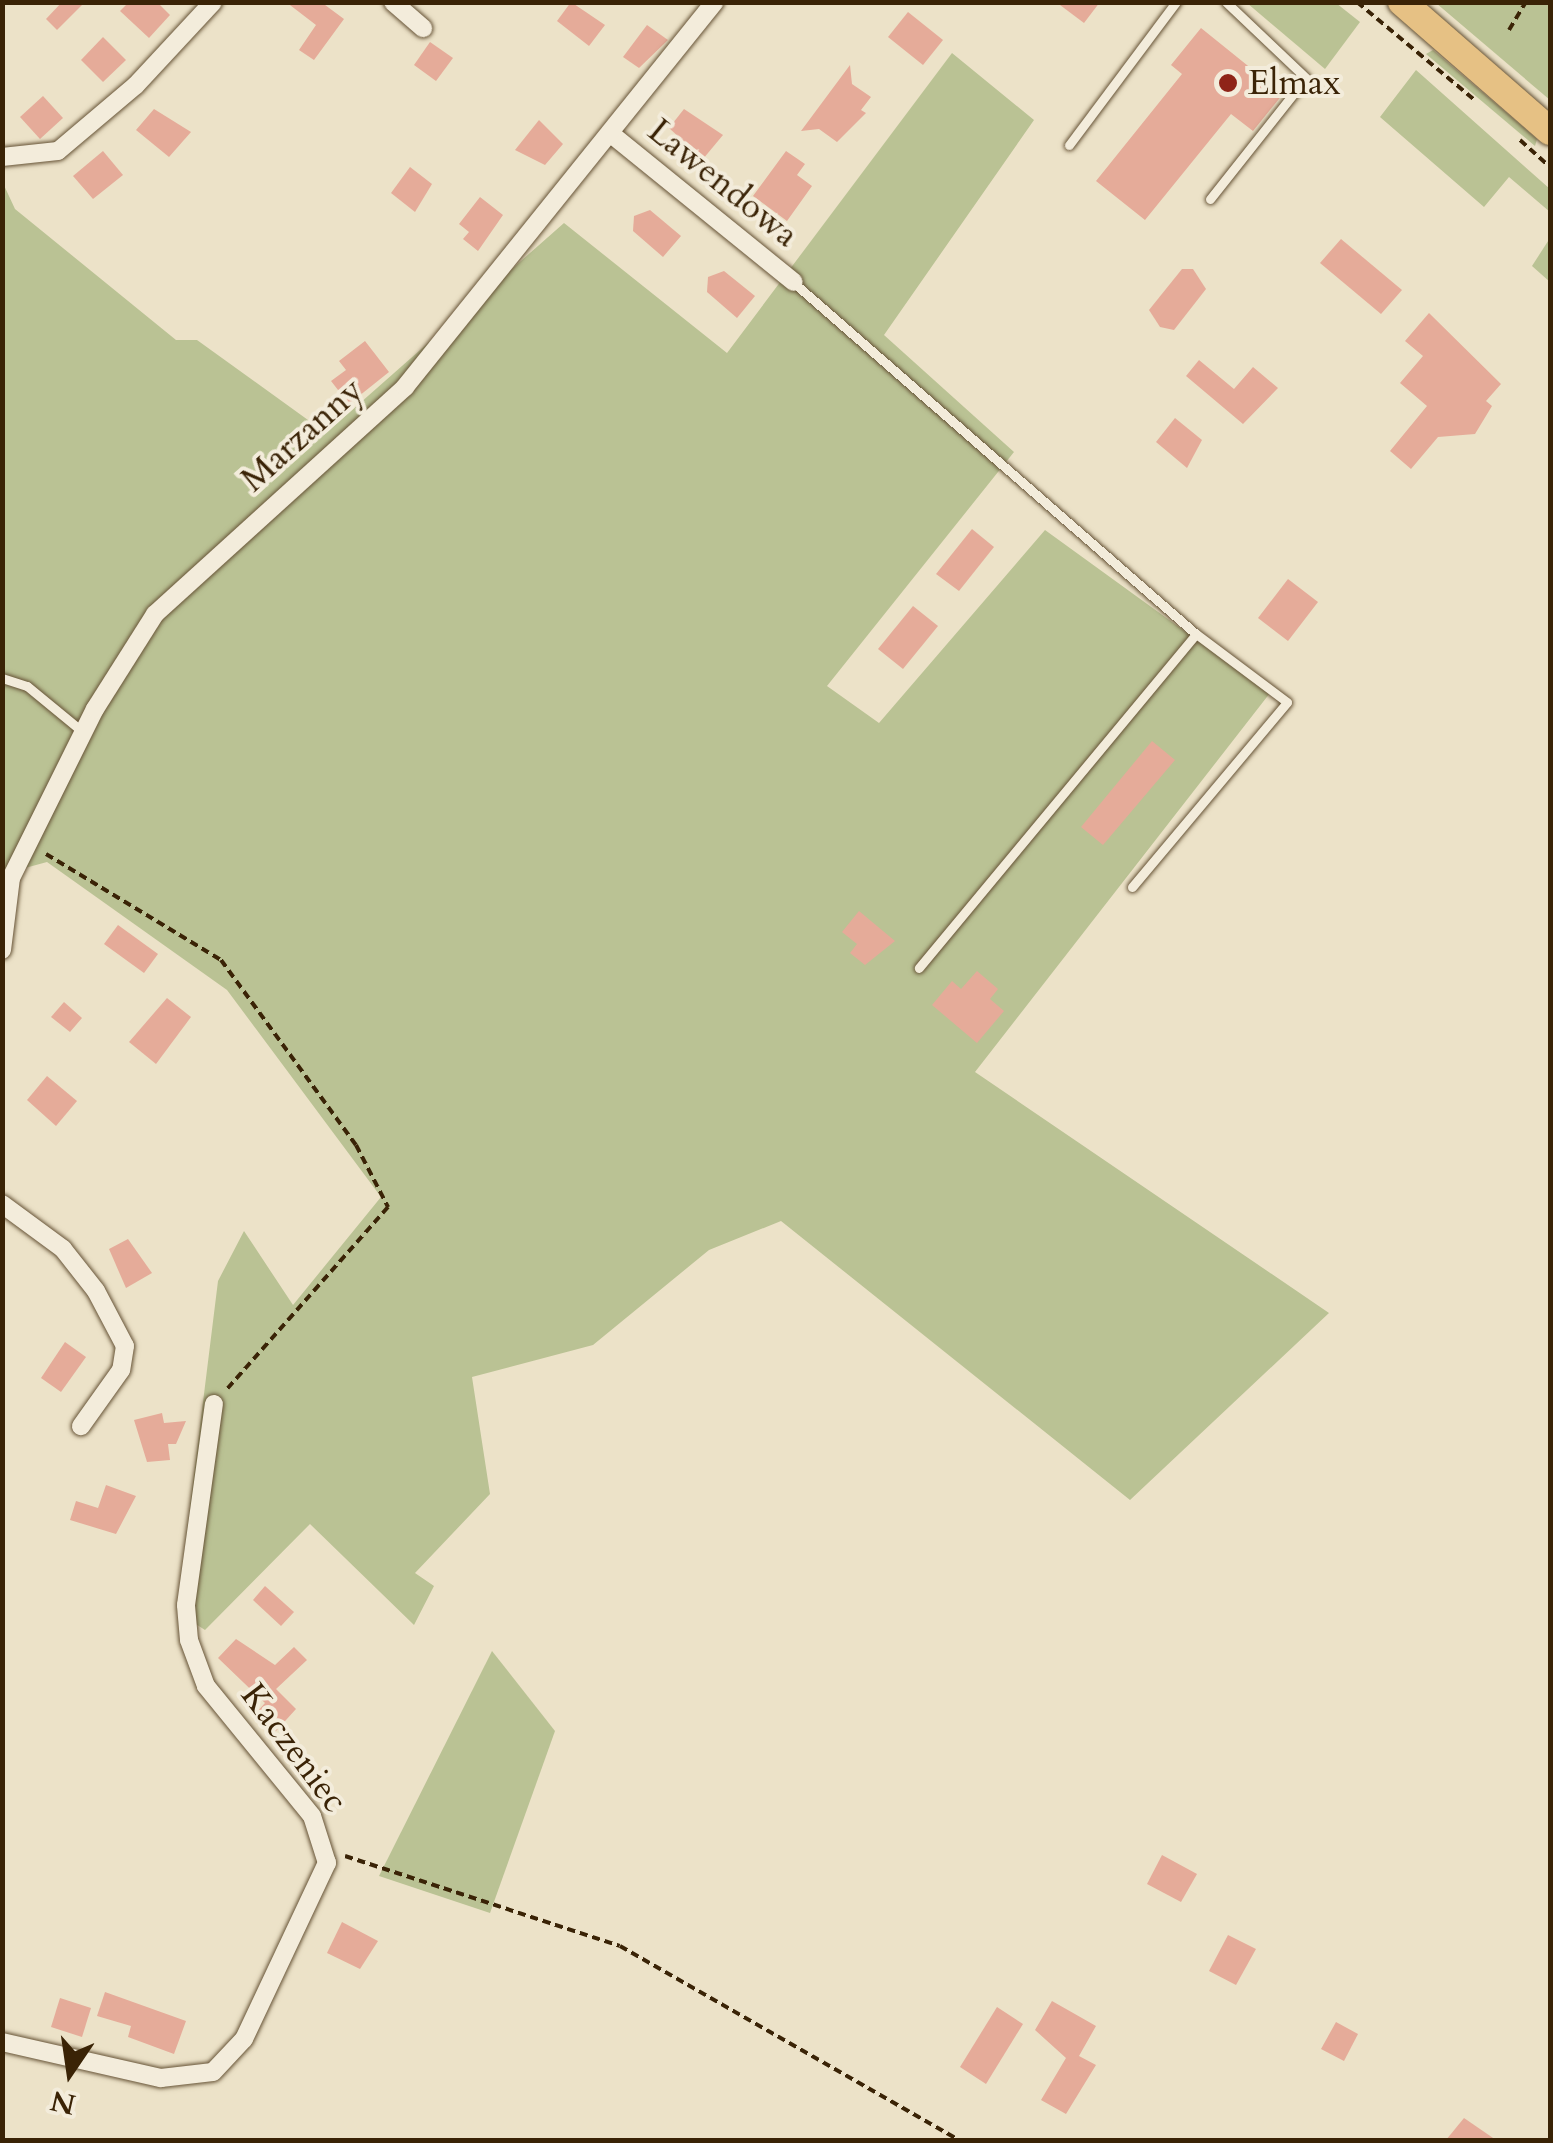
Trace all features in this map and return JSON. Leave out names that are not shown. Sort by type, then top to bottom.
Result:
[{"type":"main road","points":[[1402,2],[1550,131]]},
{"type":"street","points":[[2,157],[58,151],[136,85],[213,2]]},
{"type":"street","points":[[393,2],[424,28]]},
{"type":"street","name":"Marzanny","points":[[2,950],[11,878],[83,732],[155,614],[404,387],[714,2]]},
{"type":"street","name":"Lawendowa","points":[[611,134],[794,282]]},
{"type":"street","points":[[2,1204],[64,1249],[96,1291],[125,1346],[121,1370],[81,1426]]},
{"type":"street","name":"Kaczeniec","points":[[2,2042],[161,2078],[214,2072],[244,2039],[327,1864],[326,1850],[312,1816],[206,1686],[189,1640],[186,1605],[214,1404]]},
{"type":"lane","points":[[1068,145],[1176,2]]},
{"type":"lane","points":[[1210,199],[1306,78],[1226,2]]},
{"type":"lane","points":[[794,282],[1196,634],[1287,702],[1132,888]]},
{"type":"lane","points":[[919,968],[1196,634]]},
{"type":"lane","points":[[2,678],[27,686],[83,732]]},
{"type":"path","points":[[1357,2],[1482,106]]},
{"type":"path","points":[[1509,30],[1526,2]]},
{"type":"path","points":[[1510,131],[1550,167]]},
{"type":"path","points":[[29,844],[221,960],[356,1145],[388,1206],[214,1404]]},
{"type":"path","points":[[326,1850],[620,1946],[959,2140]]},
{"type":"green space","points":[[1247,3],[1336,3],[1360,22],[1325,69]]},
{"type":"green space","points":[[1436,3],[1550,3],[1550,100]]},
{"type":"green space","points":[[1433,50],[1537,139],[1535,146],[1426,54]]},
{"type":"green space","points":[[952,53],[1034,120],[884,335],[1014,452],[827,686],[879,723],[1045,530],[1270,693],[975,1072],[1329,1313],[1130,1500],[781,1221],[709,1250],[593,1345],[472,1377],[490,1494],[415,1573],[434,1586],[414,1625],[310,1524],[205,1630],[177,1612],[218,1281],[244,1231],[293,1305],[381,1197],[227,990],[47,862],[3,874],[2,181],[15,209],[176,340],[197,340],[326,433],[564,223],[727,353]]},
{"type":"green space","points":[[1416,70],[1550,189],[1550,212],[1509,177],[1484,207],[1380,117]]},
{"type":"green space","points":[[1550,238],[1550,282],[1532,266]]},
{"type":"green space","points":[[492,1651],[555,1731],[490,1913],[379,1876]]},
{"type":"building","points":[[62,2],[85,2],[57,30],[46,19]]},
{"type":"building","points":[[129,2],[157,2],[170,15],[149,38],[120,11]]},
{"type":"building","points":[[286,2],[321,2],[344,19],[314,60],[299,50],[316,25]]},
{"type":"building","points":[[571,2],[605,25],[589,46],[557,21]]},
{"type":"building","points":[[1056,2],[1100,2],[1084,23]]},
{"type":"building","points":[[908,12],[943,40],[923,65],[888,37]]},
{"type":"building","points":[[647,25],[668,40],[639,68],[623,57]]},
{"type":"building","points":[[1201,28],[1283,94],[1253,131],[1231,114],[1145,220],[1096,181],[1182,74],[1171,65]]},
{"type":"building","points":[[103,37],[126,60],[103,82],[81,60]]},
{"type":"building","points":[[430,42],[453,58],[436,81],[414,65]]},
{"type":"building","points":[[850,65],[852,84],[871,97],[861,110],[866,113],[837,142],[819,129],[801,131]]},
{"type":"building","points":[[43,96],[63,118],[40,139],[20,117]]},
{"type":"building","points":[[154,109],[191,132],[169,157],[136,130]]},
{"type":"building","points":[[684,109],[723,135],[703,159],[669,128]]},
{"type":"building","points":[[539,120],[563,144],[545,165],[515,150]]},
{"type":"building","points":[[103,151],[123,175],[93,199],[73,176]]},
{"type":"building","points":[[786,151],[805,164],[797,175],[812,186],[787,221],[753,196]]},
{"type":"building","points":[[410,167],[432,184],[415,212],[391,193]]},
{"type":"building","points":[[480,197],[503,215],[478,251],[463,239],[469,232],[459,224]]},
{"type":"building","points":[[650,210],[681,236],[663,257],[633,231],[634,216]]},
{"type":"building","points":[[1341,239],[1402,290],[1381,314],[1320,263]]},
{"type":"building","points":[[1182,269],[1193,269],[1206,289],[1174,330],[1160,327],[1149,310]]},
{"type":"building","points":[[724,271],[755,296],[737,318],[707,292],[708,277]]},
{"type":"building","points":[[1429,313],[1501,384],[1486,401],[1492,406],[1475,434],[1438,437],[1411,469],[1390,451],[1427,406],[1400,383],[1423,356],[1405,341]]},
{"type":"building","points":[[365,341],[389,372],[349,404],[331,381],[346,370],[339,361]]},
{"type":"building","points":[[1199,360],[1234,389],[1253,367],[1278,388],[1243,424],[1186,376]]},
{"type":"building","points":[[1175,418],[1202,440],[1187,468],[1156,442]]},
{"type":"building","points":[[972,529],[994,547],[959,591],[936,574]]},
{"type":"building","points":[[1288,579],[1318,602],[1288,641],[1258,618]]},
{"type":"building","points":[[913,606],[938,626],[903,669],[878,649]]},
{"type":"building","points":[[1152,741],[1175,760],[1103,845],[1081,827]]},
{"type":"building","points":[[859,911],[895,941],[865,965],[850,953],[857,944],[842,932]]},
{"type":"building","points":[[118,925],[158,954],[144,973],[104,944]]},
{"type":"building","points":[[977,971],[998,989],[990,999],[1004,1011],[977,1043],[932,1005],[952,981],[961,989]]},
{"type":"building","points":[[167,998],[191,1017],[156,1064],[129,1042]]},
{"type":"building","points":[[64,1002],[82,1018],[70,1032],[51,1017]]},
{"type":"building","points":[[47,1076],[77,1101],[56,1126],[27,1100]]},
{"type":"building","points":[[128,1239],[152,1273],[126,1288],[109,1249]]},
{"type":"building","points":[[65,1342],[86,1357],[61,1392],[41,1378]]},
{"type":"building","points":[[162,1413],[164,1423],[186,1421],[176,1444],[168,1444],[170,1460],[147,1462],[134,1420]]},
{"type":"building","points":[[106,1485],[136,1496],[116,1534],[70,1520],[76,1501],[98,1508]]},
{"type":"building","points":[[265,1586],[294,1612],[281,1626],[253,1600]]},
{"type":"building","points":[[236,1639],[275,1665],[294,1647],[307,1660],[276,1689],[296,1709],[276,1731],[256,1713],[265,1703],[218,1658]]},
{"type":"building","points":[[1162,1855],[1197,1874],[1181,1902],[1147,1884]]},
{"type":"building","points":[[342,1922],[378,1941],[360,1969],[327,1953]]},
{"type":"building","points":[[1228,1935],[1256,1949],[1236,1985],[1209,1971]]},
{"type":"building","points":[[105,1992],[186,2021],[174,2054],[128,2037],[131,2026],[97,2016]]},
{"type":"building","points":[[60,1998],[91,2008],[82,2037],[51,2027]]},
{"type":"building","points":[[1052,2001],[1096,2026],[1079,2056],[1096,2065],[1066,2114],[1041,2100],[1066,2058],[1035,2030]]},
{"type":"building","points":[[997,2007],[1023,2024],[986,2084],[960,2067]]},
{"type":"building","points":[[1336,2022],[1358,2034],[1344,2061],[1321,2049]]},
{"type":"building","points":[[1464,2118],[1496,2140],[1446,2140]]},
{"type":"place","name":"Elmax","points":[[1228,83]]}]
